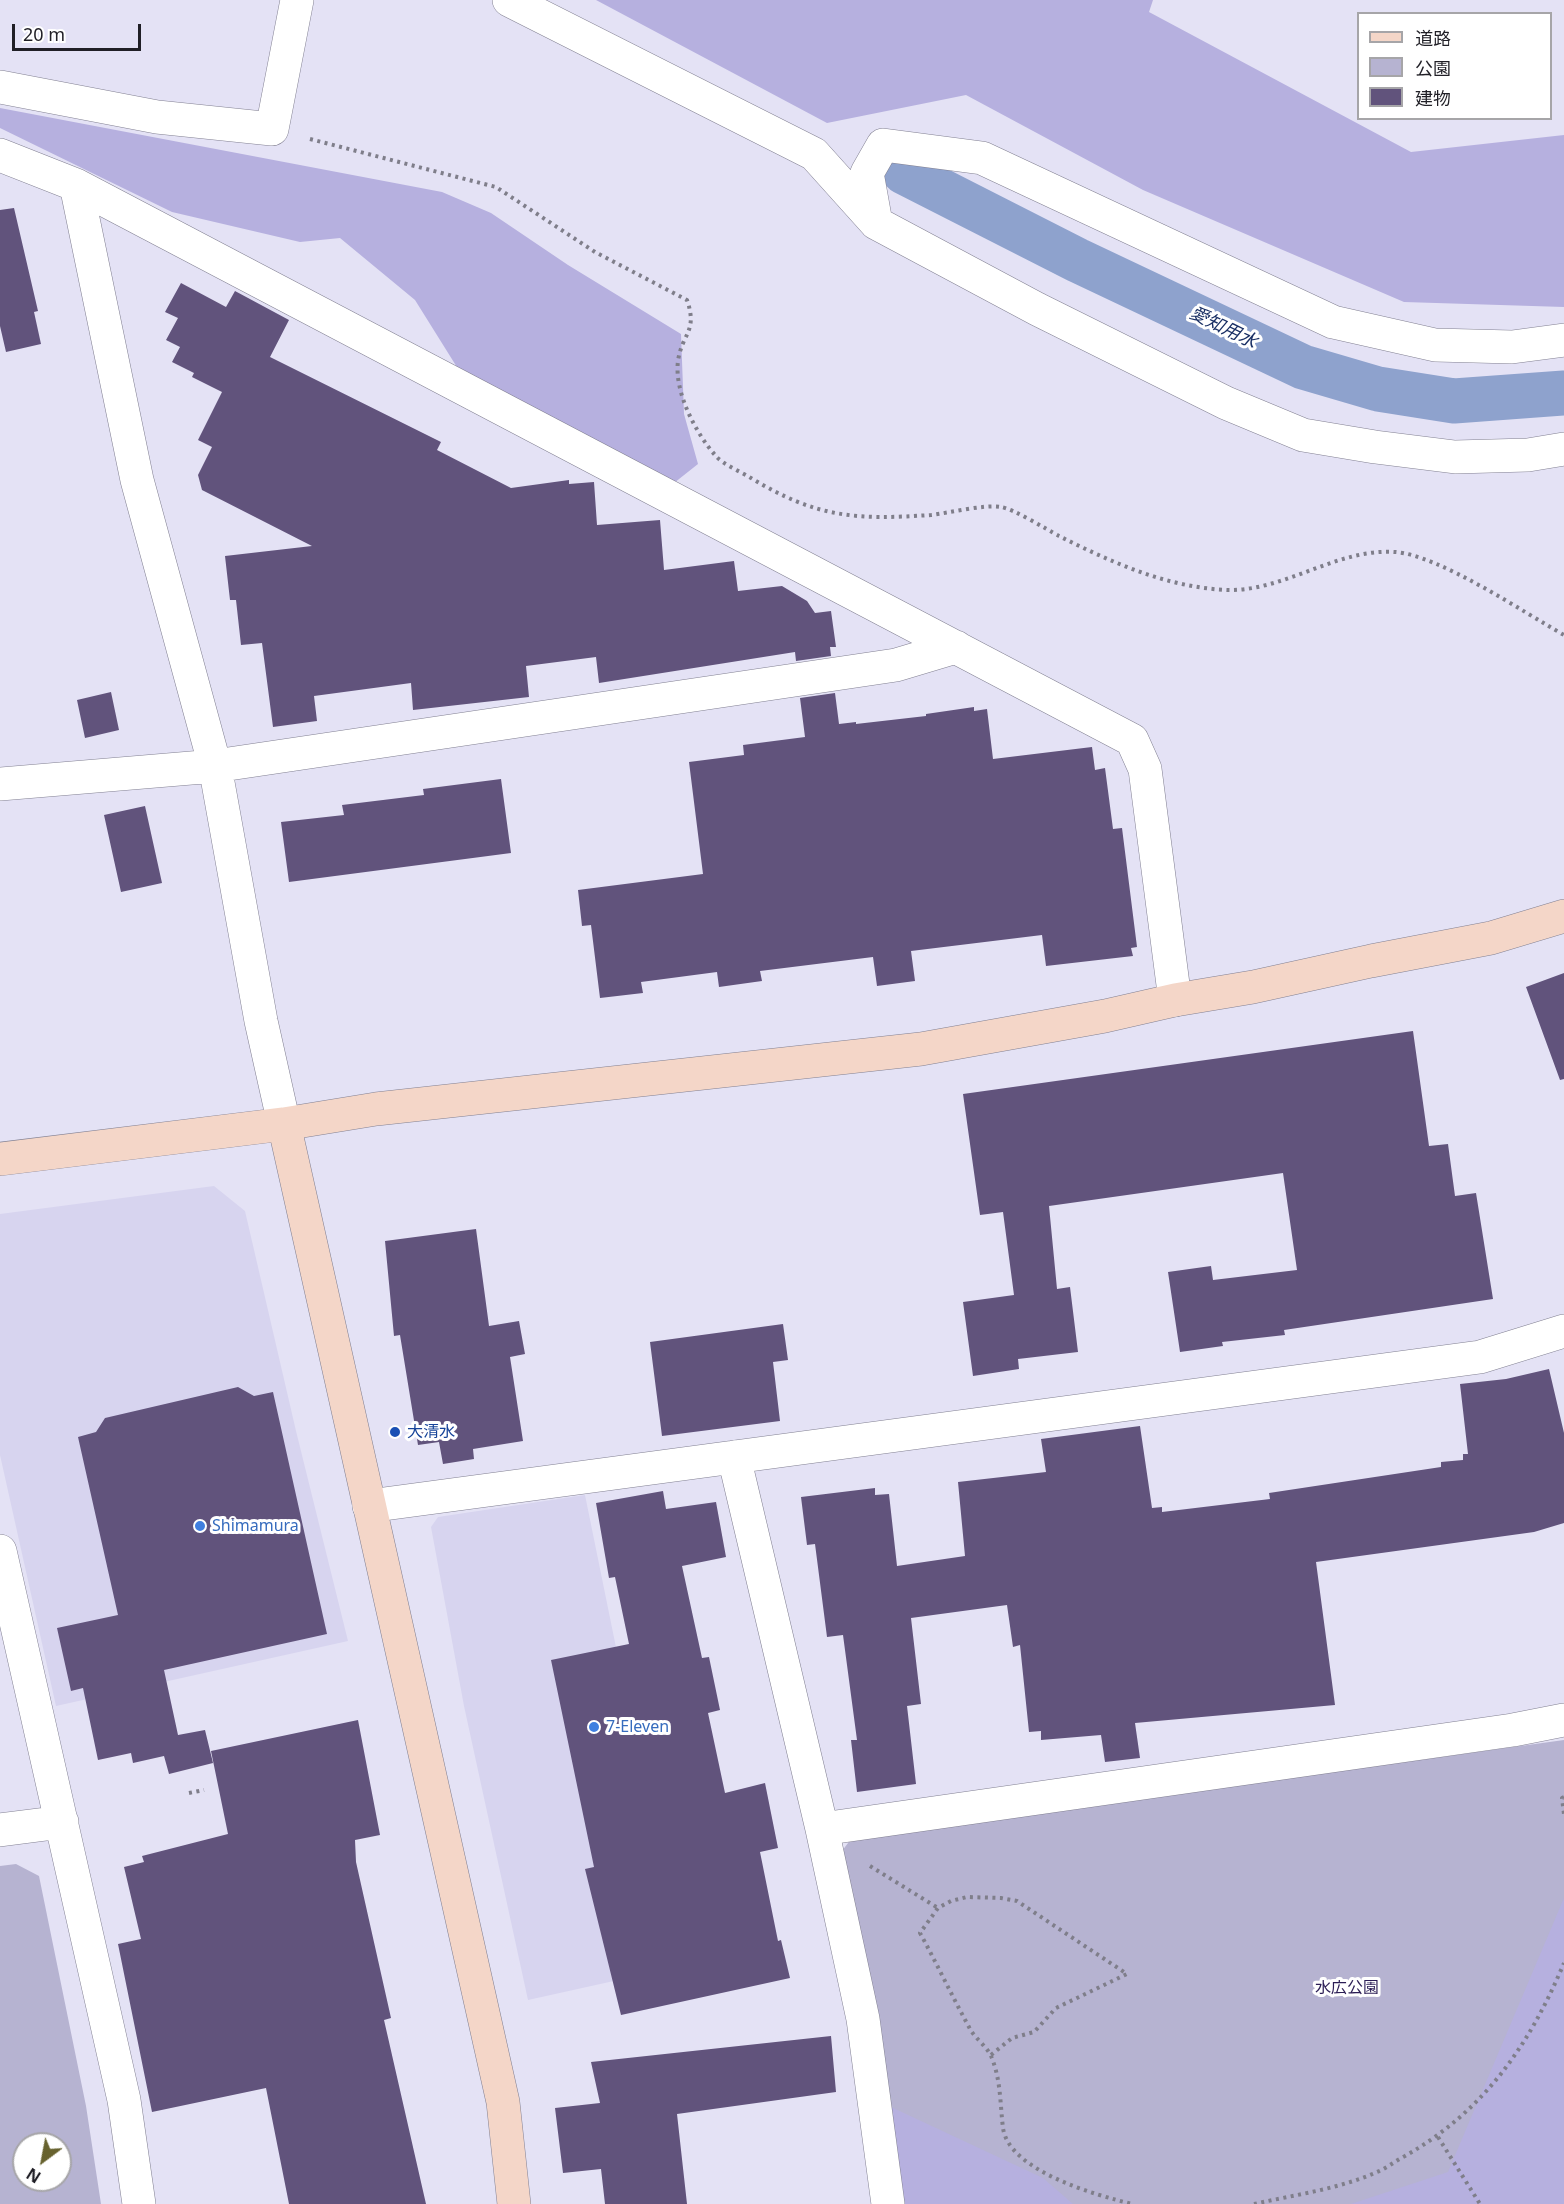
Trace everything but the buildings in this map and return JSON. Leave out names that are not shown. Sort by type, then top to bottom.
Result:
[{"type":"street","points":[[0,87],[157,117],[272,129],[297,0]]},
{"type":"street","points":[[509,0],[814,154],[876,223],[1037,309],[1194,388],[1303,435],[1455,458],[1528,455],[1564,449]]},
{"type":"street","points":[[876,223],[867,173],[883,145],[982,158],[1333,322],[1435,345],[1512,347],[1564,340]]},
{"type":"street","points":[[0,155],[76,185],[1132,740],[1145,769],[1175,1000]]},
{"type":"street","points":[[76,185],[137,480],[215,766],[261,1021],[503,2102],[514,2204]]},
{"type":"street","points":[[0,784],[215,766],[896,664],[956,648]]},
{"type":"street","points":[[0,1159],[284,1124],[376,1109],[921,1050],[1106,1016],[1175,1000],[1253,987],[1491,938],[1564,916]]},
{"type":"street","points":[[369,1506],[1480,1357],[1564,1331]]},
{"type":"street","points":[[734,1457],[822,1829],[863,2019],[888,2204]]},
{"type":"street","points":[[0,1551],[124,2100],[139,2204]]},
{"type":"street","points":[[822,1829],[1512,1730],[1564,1720]]},
{"type":"street","points":[[0,1830],[62,1822]]},
{"type":"path","points":[[272,129],[496,188],[595,252],[687,300],[693,318],[678,361],[681,392],[697,428],[716,457],[784,498],[821,512],[862,518],[933,515],[1001,507],[1116,565],[1166,580],[1227,590],[1262,587],[1356,555],[1396,552],[1436,563],[1564,635]]},
{"type":"path","points":[[189,1793],[204,1790]]},
{"type":"path","points":[[1564,1797],[1562,1798],[1564,1814]]},
{"type":"path","points":[[867,1864],[938,1908]]},
{"type":"path","points":[[991,2055],[1012,2038],[1034,2032],[1056,2008],[1127,1974],[1017,1901],[967,1897],[938,1908],[920,1933],[970,2030],[991,2055],[1000,2090],[1004,2129],[1010,2148],[1034,2167],[1052,2176],[1104,2197],[1132,2204]]},
{"type":"path","points":[[1254,2204],[1323,2189],[1378,2172],[1438,2137],[1502,2075],[1527,2040],[1564,1963]]},
{"type":"path","points":[[1438,2137],[1480,2204]]},
{"type":"shaded area","points":[[596,0],[1153,0],[1149,12],[1411,152],[1564,135],[1564,307],[1404,302],[1143,190],[966,95],[827,123]]},
{"type":"shaded area","points":[[0,108],[442,192],[491,213],[568,265],[681,334],[684,414],[698,464],[674,483],[460,372],[415,300],[340,238],[300,242],[172,212],[0,128]]},
{"type":"shaded area","points":[[214,1186],[245,1211],[348,1641],[56,1706],[0,1455],[0,1214]]},
{"type":"shaded area","points":[[585,1495],[657,1849],[686,1965],[528,2000],[464,1706],[431,1527],[438,1517]]},
{"type":"shaded area","points":[[1564,1898],[1564,2204],[1351,2204],[1448,2172]]},
{"type":"shaded area","points":[[891,2107],[1043,2178],[1073,2204],[902,2204]]},
{"type":"green space","name":"水広公園","points":[[1564,1740],[1564,2204],[902,2204],[842,1851],[851,1839]]},
{"type":"green space","points":[[16,1864],[39,1876],[86,2106],[101,2204],[0,2204],[0,1866]]},
{"type":"waterway","name":"愛知用水","points":[[904,172],[1077,260],[1303,367],[1378,389],[1454,401],[1564,393]]},
{"type":"place","name":"大清水","points":[[395,1432]]},
{"type":"place","name":"Shimamura","points":[[200,1526]]},
{"type":"place","name":"7-Eleven","points":[[594,1727]]}]
